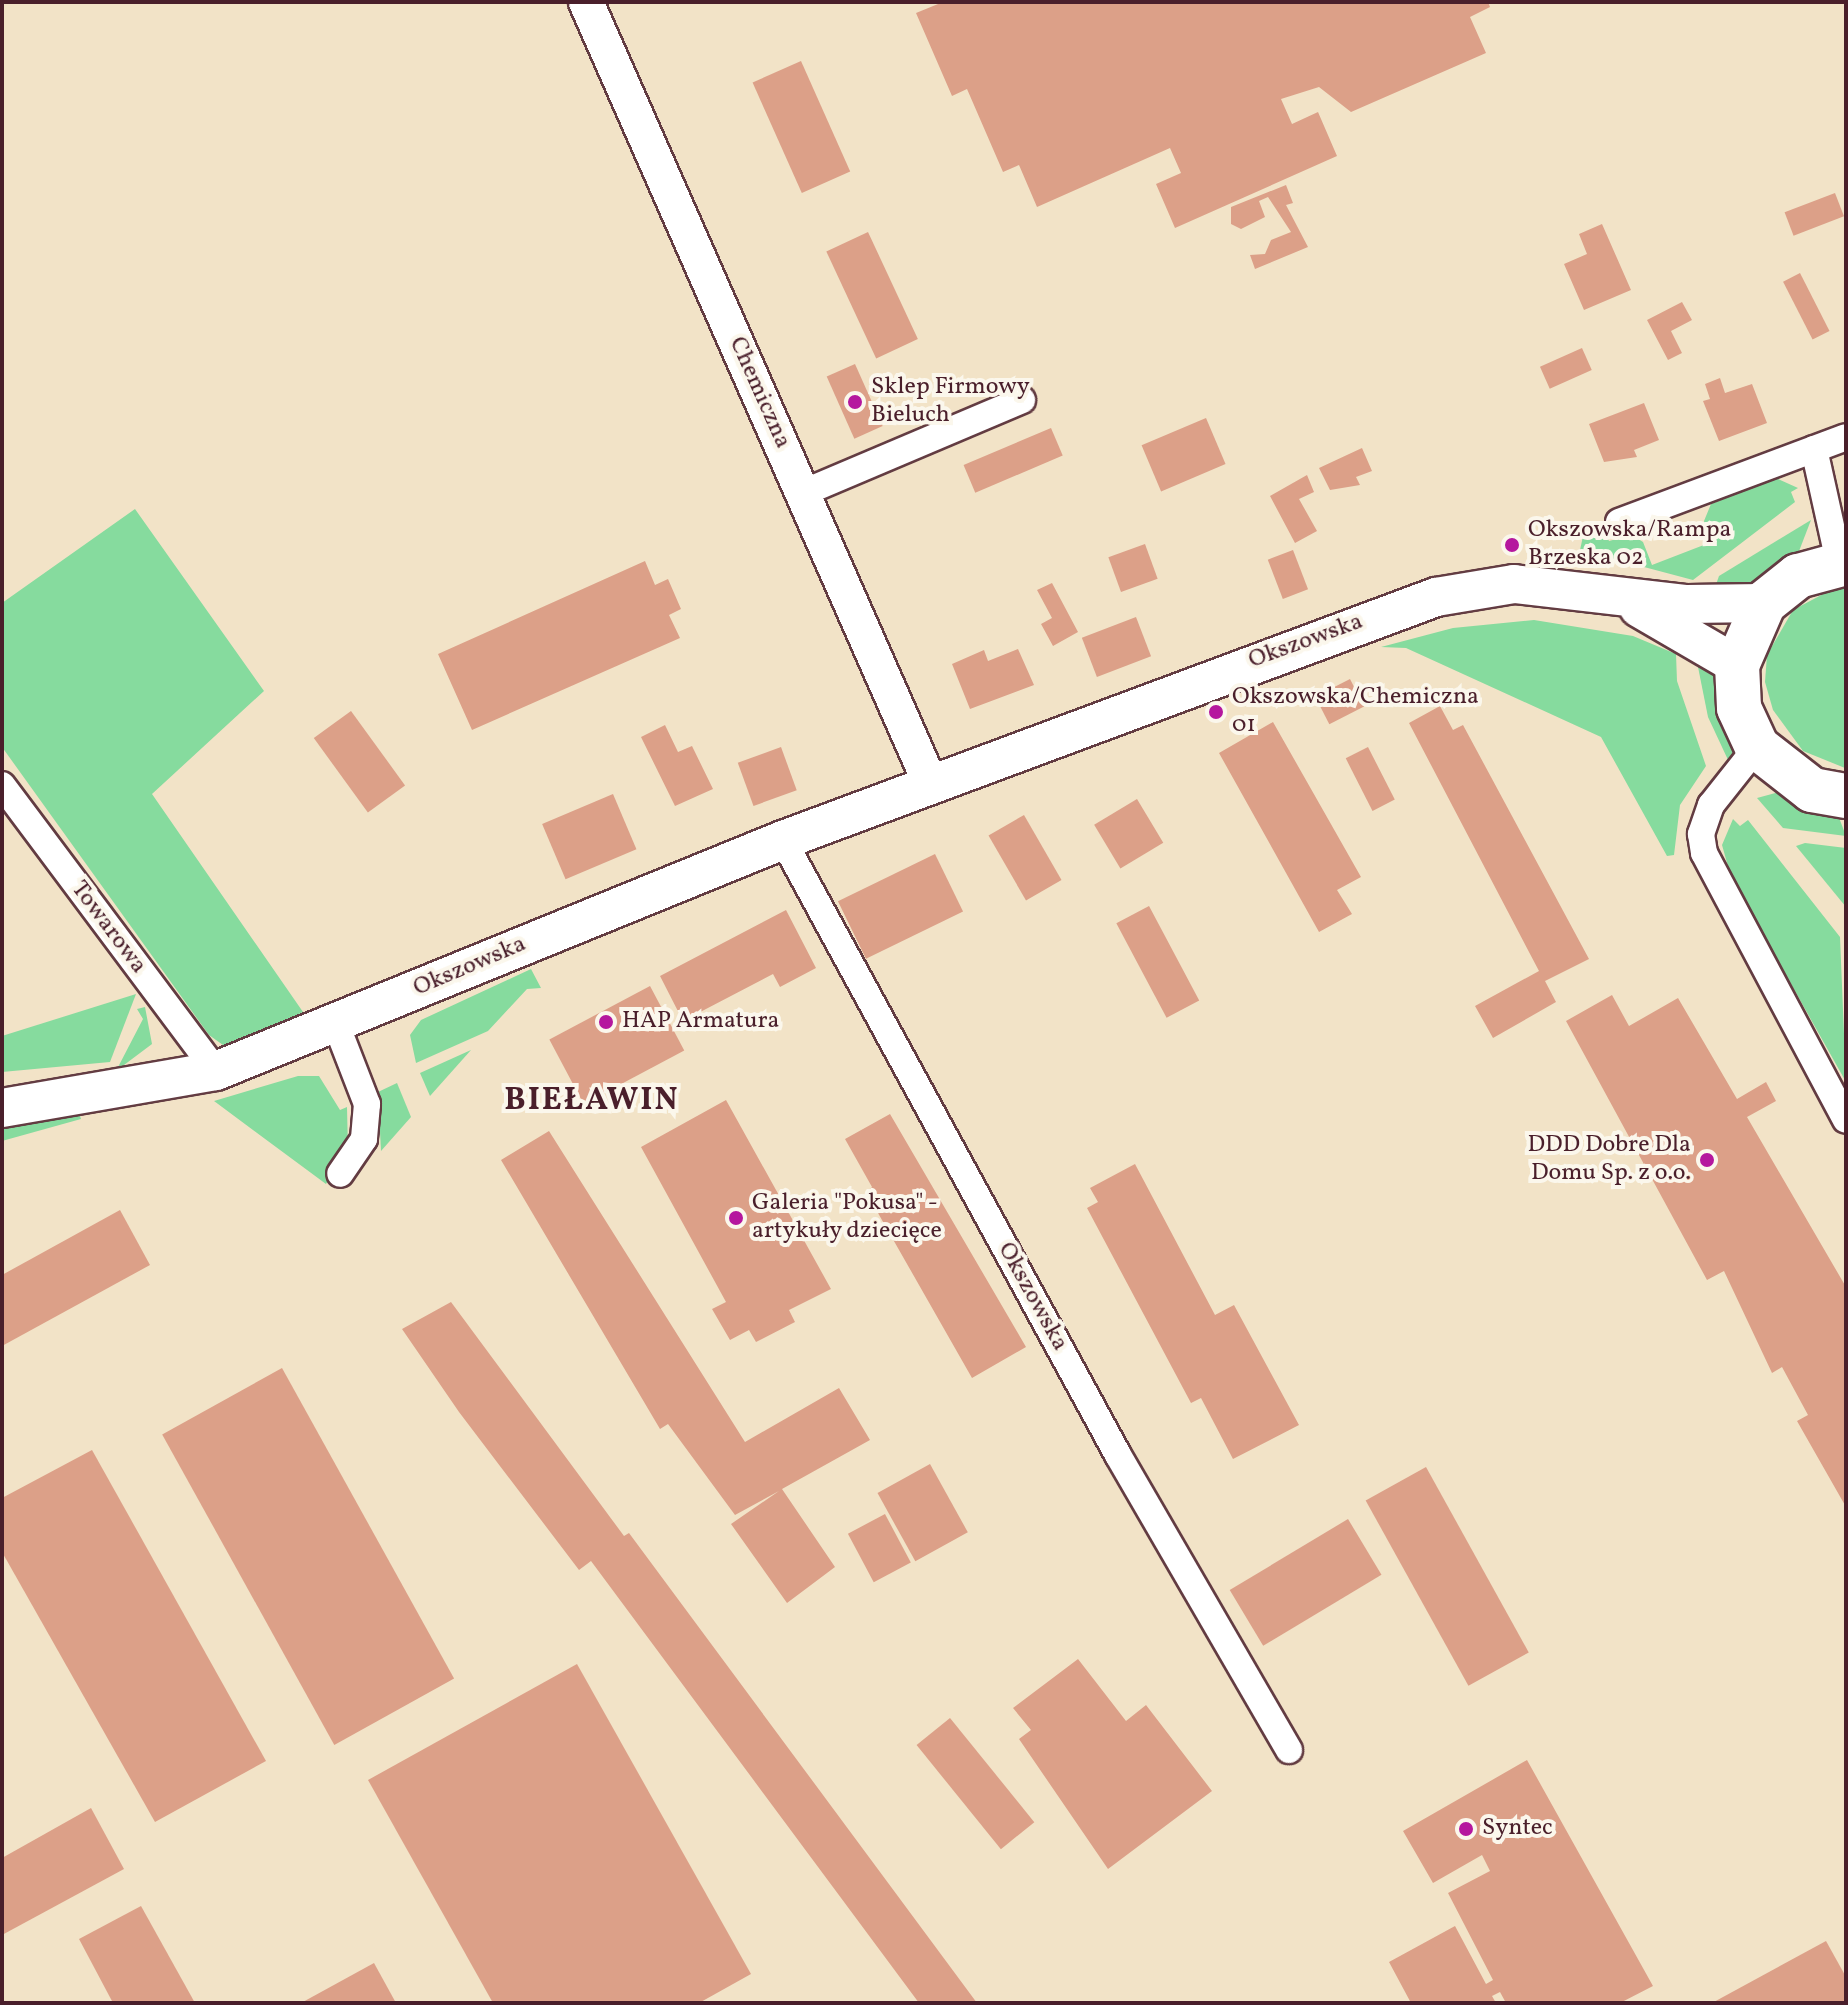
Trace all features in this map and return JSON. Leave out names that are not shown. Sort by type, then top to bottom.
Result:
[{"type":"highway","points":[[1807,782],[1739,708],[1737,665],[1764,603],[1798,576],[1843,563]]},
{"type":"main road","name":"Okszowska","points":[[2,1108],[216,1071],[783,840],[1436,597],[1514,584],[1616,597],[1764,603]]},
{"type":"main road","name":"Okszowska","points":[[1616,597],[1737,665]]},
{"type":"street","name":"Chemiczna","points":[[586,2],[931,785]]},
{"type":"street","points":[[803,493],[1022,400]]},
{"type":"street","points":[[1619,522],[1846,437]]},
{"type":"street","points":[[1814,449],[1843,563]]},
{"type":"street","points":[[1807,782],[1726,788],[1703,825],[1704,853],[1846,1120]]},
{"type":"street","name":"Towarowa","points":[[2,785],[216,1071]]},
{"type":"street","name":"Okszowska","points":[[783,840],[1289,1750]]},
{"type":"street","points":[[336,1024],[367,1104],[364,1139],[340,1174]]},
{"type":"green space","points":[[1776,478],[1798,488],[1791,492],[1795,502],[1693,580],[1580,550],[1585,527],[1601,521],[1609,541],[1632,535],[1643,542],[1652,565],[1709,543],[1704,521],[1711,504]]},
{"type":"green space","points":[[135,509],[264,691],[152,794],[303,1012],[230,1050],[209,1035],[2,747],[2,603]]},
{"type":"green space","points":[[1811,520],[1796,559],[1757,587],[1713,593],[1719,576]]},
{"type":"green space","points":[[1846,582],[1845,768],[1803,751],[1773,710],[1765,682],[1767,655],[1793,610]]},
{"type":"green space","points":[[1534,620],[1633,636],[1676,654],[1677,681],[1706,766],[1680,805],[1674,855],[1667,856],[1601,737],[1406,648],[1381,647],[1453,628]]},
{"type":"green space","points":[[1696,657],[1715,664],[1734,750],[1729,762],[1708,717]]},
{"type":"green space","points":[[1783,791],[1838,815],[1846,836],[1783,828],[1757,798]]},
{"type":"green space","points":[[1733,819],[1740,826],[1748,820],[1840,937],[1846,1082],[1731,877],[1722,845]]},
{"type":"green space","points":[[1805,843],[1846,848],[1846,907],[1796,846]]},
{"type":"green space","points":[[531,969],[541,988],[527,989],[488,1031],[416,1063],[410,1035],[421,1020]]},
{"type":"green space","points":[[136,994],[110,1062],[2,1072],[2,1036]]},
{"type":"green space","points":[[145,1007],[152,1044],[116,1071],[143,1019],[137,1009]]},
{"type":"green space","points":[[471,1050],[430,1096],[420,1073]]},
{"type":"green space","points":[[298,1076],[319,1076],[340,1110],[347,1107],[348,1150],[326,1184],[214,1101]]},
{"type":"green space","points":[[397,1083],[411,1117],[381,1151],[378,1092]]},
{"type":"green space","points":[[79,1113],[81,1119],[2,1141],[2,1127]]},
{"type":"building","points":[[943,2],[1488,2],[1490,7],[1470,17],[1486,53],[1351,112],[1319,87],[1281,99],[1292,124],[1318,112],[1337,156],[1175,228],[1156,184],[1181,173],[1170,148],[1037,207],[1019,165],[1003,172],[967,89],[952,96],[916,13]]},
{"type":"building","points":[[801,61],[850,172],[802,193],[753,83]]},
{"type":"building","points":[[1286,185],[1293,203],[1286,205],[1308,247],[1255,269],[1250,255],[1265,254],[1271,240],[1291,232],[1268,197],[1259,201],[1265,217],[1241,229],[1231,224],[1231,207]]},
{"type":"building","points":[[1835,193],[1844,216],[1794,236],[1785,212]]},
{"type":"building","points":[[1602,224],[1631,290],[1584,310],[1564,264],[1587,254],[1579,234]]},
{"type":"building","points":[[868,232],[918,339],[876,358],[826,251]]},
{"type":"building","points":[[1800,273],[1830,331],[1813,340],[1783,282]]},
{"type":"building","points":[[1682,302],[1692,320],[1671,331],[1682,353],[1668,360],[1647,320]]},
{"type":"building","points":[[1582,348],[1592,370],[1550,389],[1540,367]]},
{"type":"building","name":"Sklep Firmowy Bieluch","points":[[855,364],[883,426],[854,439],[827,377]]},
{"type":"building","points":[[1720,378],[1725,393],[1752,384],[1767,423],[1719,441],[1703,401],[1710,399],[1705,384]]},
{"type":"building","points":[[1644,403],[1659,440],[1634,450],[1637,457],[1604,462],[1589,424]]},
{"type":"building","points":[[1206,418],[1226,464],[1161,491],[1142,445]]},
{"type":"building","points":[[1051,428],[1063,456],[975,493],[964,465]]},
{"type":"building","points":[[1362,448],[1372,471],[1356,477],[1360,485],[1330,490],[1319,468]]},
{"type":"building","points":[[1307,475],[1314,492],[1299,499],[1317,531],[1295,543],[1270,496]]},
{"type":"building","points":[[1145,544],[1158,579],[1121,592],[1108,557]]},
{"type":"building","points":[[1293,550],[1308,589],[1283,599],[1268,560]]},
{"type":"building","points":[[645,561],[655,585],[668,579],[681,609],[669,615],[680,638],[472,730],[438,654]]},
{"type":"building","points":[[1052,583],[1078,632],[1053,646],[1041,624],[1052,618],[1037,590]]},
{"type":"building","points":[[1136,617],[1151,656],[1097,677],[1082,638]]},
{"type":"building","points":[[1018,649],[1034,685],[970,709],[952,664],[984,650],[988,661]]},
{"type":"building","points":[[1350,679],[1364,707],[1329,724],[1315,697]]},
{"type":"building","points":[[1440,706],[1453,730],[1463,725],[1589,959],[1545,981],[1556,1002],[1493,1038],[1475,1006],[1539,971],[1409,723]]},
{"type":"building","points":[[351,711],[405,785],[368,812],[314,738]]},
{"type":"building","points":[[1273,722],[1361,877],[1337,890],[1352,914],[1319,932],[1219,753]]},
{"type":"building","points":[[665,725],[678,752],[692,746],[713,789],[675,806],[641,737]]},
{"type":"building","points":[[781,747],[797,790],[754,806],[738,763]]},
{"type":"building","points":[[1368,747],[1395,800],[1373,811],[1346,758]]},
{"type":"building","points":[[613,794],[636,849],[566,879],[542,824]]},
{"type":"building","points":[[1137,799],[1163,843],[1120,868],[1094,825]]},
{"type":"building","points":[[1024,815],[1062,880],[1026,900],[988,836]]},
{"type":"building","points":[[935,854],[963,912],[866,959],[838,901]]},
{"type":"building","points":[[1149,906],[1199,1000],[1167,1018],[1116,923]]},
{"type":"building","points":[[786,910],[816,968],[780,987],[773,974],[683,1021],[660,976]]},
{"type":"building","points":[[650,986],[684,1050],[584,1104],[549,1040]]},
{"type":"building","name":"DDD Dobre Dla Domu Sp. z o.o.","points":[[1612,995],[1629,1026],[1678,998],[1737,1099],[1766,1082],[1776,1101],[1747,1117],[1846,1287],[1846,1507],[1797,1421],[1808,1415],[1782,1367],[1772,1373],[1724,1271],[1707,1280],[1566,1021]]},
{"type":"building","name":"Galeria \"Pokusa\" - artykuły dziecięce","points":[[726,1100],[831,1289],[789,1310],[795,1322],[756,1342],[749,1330],[730,1340],[712,1309],[726,1302],[641,1147]]},
{"type":"building","points":[[890,1114],[1026,1347],[972,1378],[866,1192],[872,1187],[845,1139]]},
{"type":"building","points":[[549,1131],[745,1442],[839,1388],[870,1440],[782,1489],[835,1567],[787,1603],[731,1524],[779,1491],[735,1515],[668,1424],[660,1429],[501,1160]]},
{"type":"building","points":[[1135,1164],[1215,1315],[1234,1305],[1299,1425],[1233,1459],[1201,1398],[1191,1403],[1087,1208],[1098,1202],[1090,1188]]},
{"type":"building","points":[[120,1210],[150,1265],[2,1346],[2,1275]]},
{"type":"building","points":[[451,1302],[624,1536],[629,1533],[977,2003],[919,2003],[591,1561],[579,1570],[459,1412],[402,1329]]},
{"type":"building","points":[[282,1368],[454,1678],[334,1745],[162,1434]]},
{"type":"building","points":[[92,1450],[266,1761],[155,1822],[2,1552],[2,1498]]},
{"type":"building","points":[[930,1464],[968,1532],[915,1561],[878,1493]]},
{"type":"building","points":[[1426,1467],[1529,1652],[1468,1686],[1366,1500]]},
{"type":"building","points":[[885,1514],[911,1563],[874,1582],[848,1534]]},
{"type":"building","points":[[1348,1519],[1381,1575],[1263,1646],[1230,1590]]},
{"type":"building","points":[[1078,1659],[1126,1721],[1146,1705],[1212,1791],[1108,1869],[1019,1739],[1031,1730],[1013,1708]]},
{"type":"building","points":[[577,1664],[751,1974],[699,2003],[493,2003],[368,1780]]},
{"type":"building","points":[[950,1718],[1034,1822],[1001,1849],[917,1745]]},
{"type":"building","points":[[1527,1760],[1653,1986],[1620,2003],[1506,2003],[1500,1992],[1492,1996],[1496,2003],[1411,2003],[1389,1962],[1455,1926],[1486,1984],[1493,1980],[1448,1893],[1490,1871],[1482,1855],[1433,1883],[1403,1831]]},
{"type":"building","points":[[91,1808],[124,1869],[2,1935],[2,1858]]},
{"type":"building","points":[[141,1906],[195,2003],[113,2003],[79,1939]]},
{"type":"building","points":[[1826,1941],[1846,1977],[1846,2003],[1712,2003]]},
{"type":"building","points":[[374,1963],[396,2003],[301,2003]]},
{"type":"place","name":"Sklep Firmowy Bieluch","points":[[855,402]]},
{"type":"place","name":"Okszowska/Rampa Brzeska 02","points":[[1512,545]]},
{"type":"place","name":"Okszowska/Chemiczna 01","points":[[1216,712]]},
{"type":"place","name":"HAP Armatura","points":[[606,1022]]},
{"type":"place","name":"DDD Dobre Dla Domu Sp. z o.o.","points":[[1707,1160]]},
{"type":"place","name":"Galeria \"Pokusa\" - artykuły dziecięce","points":[[736,1218]]},
{"type":"place","name":"Syntec","points":[[1466,1829]]},
{"type":"district","name":"BIEŁAWIN","points":[[592,1101]]}]
